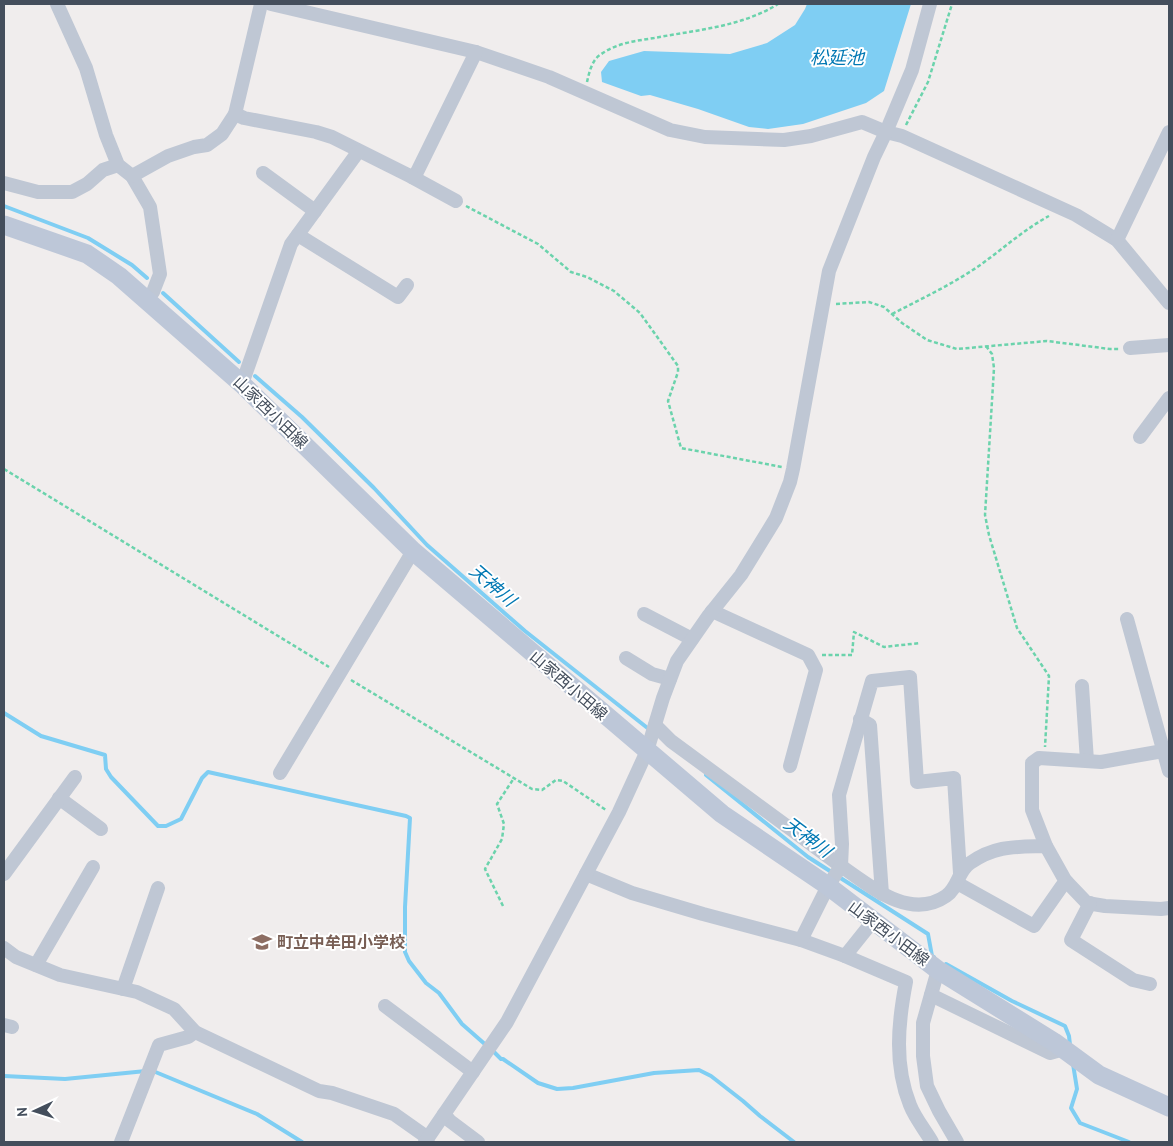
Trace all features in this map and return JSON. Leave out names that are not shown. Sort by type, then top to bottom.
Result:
[{"type":"main road","name":"山家西小田線","points":[[4,225],[87,254],[119,276],[242,384],[412,551],[722,814],[828,886],[938,970],[1064,1049],[1099,1075],[1169,1107]]},
{"type":"street","points":[[57,4],[86,68],[106,135],[118,165],[132,176],[150,207],[160,274],[153,292],[147,300]]},
{"type":"street","points":[[132,176],[168,156],[194,147],[207,145],[222,134],[235,114],[261,4]]},
{"type":"street","points":[[271,4],[476,52],[549,78],[670,130],[706,137],[784,140],[811,136],[862,122],[886,132],[902,136],[1076,215],[1117,240],[1169,303]]},
{"type":"street","points":[[4,948],[16,957],[60,975],[137,992],[174,1009],[195,1032],[319,1090],[394,1114],[426,1140],[507,1022],[619,812],[646,751],[677,661],[712,611],[741,575],[776,518],[793,469],[830,271],[874,157],[912,70],[930,4]]},
{"type":"street","points":[[412,177],[417,172],[476,52]]},
{"type":"street","points":[[235,114],[244,118],[316,132],[332,137],[456,201]]},
{"type":"street","points":[[1117,240],[1169,132]]},
{"type":"street","points":[[242,384],[291,244],[358,152]]},
{"type":"street","points":[[4,183],[38,192],[72,192],[87,184],[103,170],[118,165]]},
{"type":"street","points":[[263,174],[315,211]]},
{"type":"street","points":[[298,235],[398,298],[407,285]]},
{"type":"street","points":[[1130,348],[1169,345]]},
{"type":"street","points":[[1140,437],[1169,398]]},
{"type":"street","points":[[280,773],[412,551]]},
{"type":"street","points":[[712,611],[808,655],[816,670],[790,766]]},
{"type":"street","points":[[644,614],[692,639]]},
{"type":"street","points":[[1127,619],[1169,771]]},
{"type":"street","points":[[626,658],[652,674],[670,679]]},
{"type":"street","points":[[802,940],[828,886],[841,866],[842,844],[839,795],[872,681],[910,677],[918,782],[954,778],[959,878]]},
{"type":"street","points":[[1082,686],[1087,761]]},
{"type":"street","points":[[860,719],[870,725],[882,894]]},
{"type":"street","points":[[655,725],[671,741],[841,866],[882,894],[902,903],[929,905],[947,896],[969,864],[996,849],[1046,846]]},
{"type":"street","points":[[1163,751],[1101,762],[1039,758],[1032,763],[1031,798],[1032,810],[1046,846],[1068,882],[1087,903],[1105,906],[1169,908]]},
{"type":"street","points":[[4,874],[75,777]]},
{"type":"street","points":[[59,798],[101,829]]},
{"type":"street","points":[[36,965],[93,867]]},
{"type":"street","points":[[586,874],[632,893],[802,940],[906,982],[900,1023],[899,1049],[903,1083],[911,1107],[932,1142]]},
{"type":"street","points":[[959,878],[1034,926],[1062,886],[1068,882]]},
{"type":"street","points":[[123,989],[158,888]]},
{"type":"street","points":[[1090,903],[1071,940],[1133,980],[1150,984]]},
{"type":"street","points":[[845,956],[873,921]]},
{"type":"street","points":[[938,970],[923,1023],[923,1056],[927,1086],[957,1142]]},
{"type":"street","points":[[931,995],[1050,1053],[1064,1049]]},
{"type":"street","points":[[385,1006],[473,1072]]},
{"type":"street","points":[[121,1142],[158,1045],[188,1037],[195,1032]]},
{"type":"street","points":[[444,1114],[450,1121],[478,1142]]},
{"type":"path","points":[[585,93],[589,72],[598,56],[621,44],[736,23],[769,10],[778,4]]},
{"type":"path","points":[[902,136],[928,82],[952,4]]},
{"type":"path","points":[[456,201],[538,244],[571,272],[587,277],[614,291],[640,313],[678,366],[678,372],[668,401],[681,448],[793,469]]},
{"type":"path","points":[[892,314],[982,264],[1032,226],[1063,208]]},
{"type":"path","points":[[824,305],[869,302],[884,307],[902,323],[927,340],[957,349],[1047,341],[1110,349],[1130,348]]},
{"type":"path","points":[[986,346],[992,354],[994,368],[985,515],[1017,628],[1049,676],[1044,758]]},
{"type":"path","points":[[4,469],[532,789],[542,790],[556,780],[563,781],[608,811],[619,812]]},
{"type":"path","points":[[808,655],[852,655],[854,632],[884,647],[920,643]]},
{"type":"path","points":[[504,906],[485,870],[502,839],[504,824],[497,804],[514,778]]},
{"type":"water","name":"松延池","points":[[807,4],[911,4],[884,91],[866,103],[803,124],[768,129],[749,127],[698,109],[650,95],[641,96],[602,82],[601,72],[609,61],[644,51],[730,54],[767,43],[795,25]]},
{"type":"waterway","points":[[4,206],[88,238],[132,265],[147,278]]},
{"type":"waterway","points":[[163,293],[239,362]]},
{"type":"waterway","name":"天神川","points":[[255,376],[302,417],[374,488],[427,545],[525,631],[650,730]]},
{"type":"waterway","points":[[4,713],[41,736],[105,755],[106,769],[111,777],[158,826],[166,826],[181,819],[202,778],[208,772],[410,818],[405,907],[405,952],[409,961],[426,983],[439,993],[462,1024],[487,1046]]},
{"type":"waterway","name":"天神川","points":[[706,775],[808,857],[833,873]]},
{"type":"waterway","name":"天神川","points":[[839,877],[928,934],[932,956],[934,957]]},
{"type":"waterway","name":"天神川","points":[[946,964],[1012,1001],[1065,1026],[1070,1045]]},
{"type":"waterway","points":[[492,1050],[501,1059],[538,1083],[557,1089],[573,1088],[654,1073],[699,1070],[711,1076],[794,1142]]},
{"type":"waterway","name":"天神川","points":[[1073,1064],[1077,1089],[1071,1108],[1080,1123],[1129,1142]]},
{"type":"waterway","points":[[4,1076],[65,1079],[146,1071]]},
{"type":"waterway","points":[[153,1071],[257,1114],[302,1142]]},
{"type":"place","name":"町立中牟田小学校","points":[[262,942]]}]
